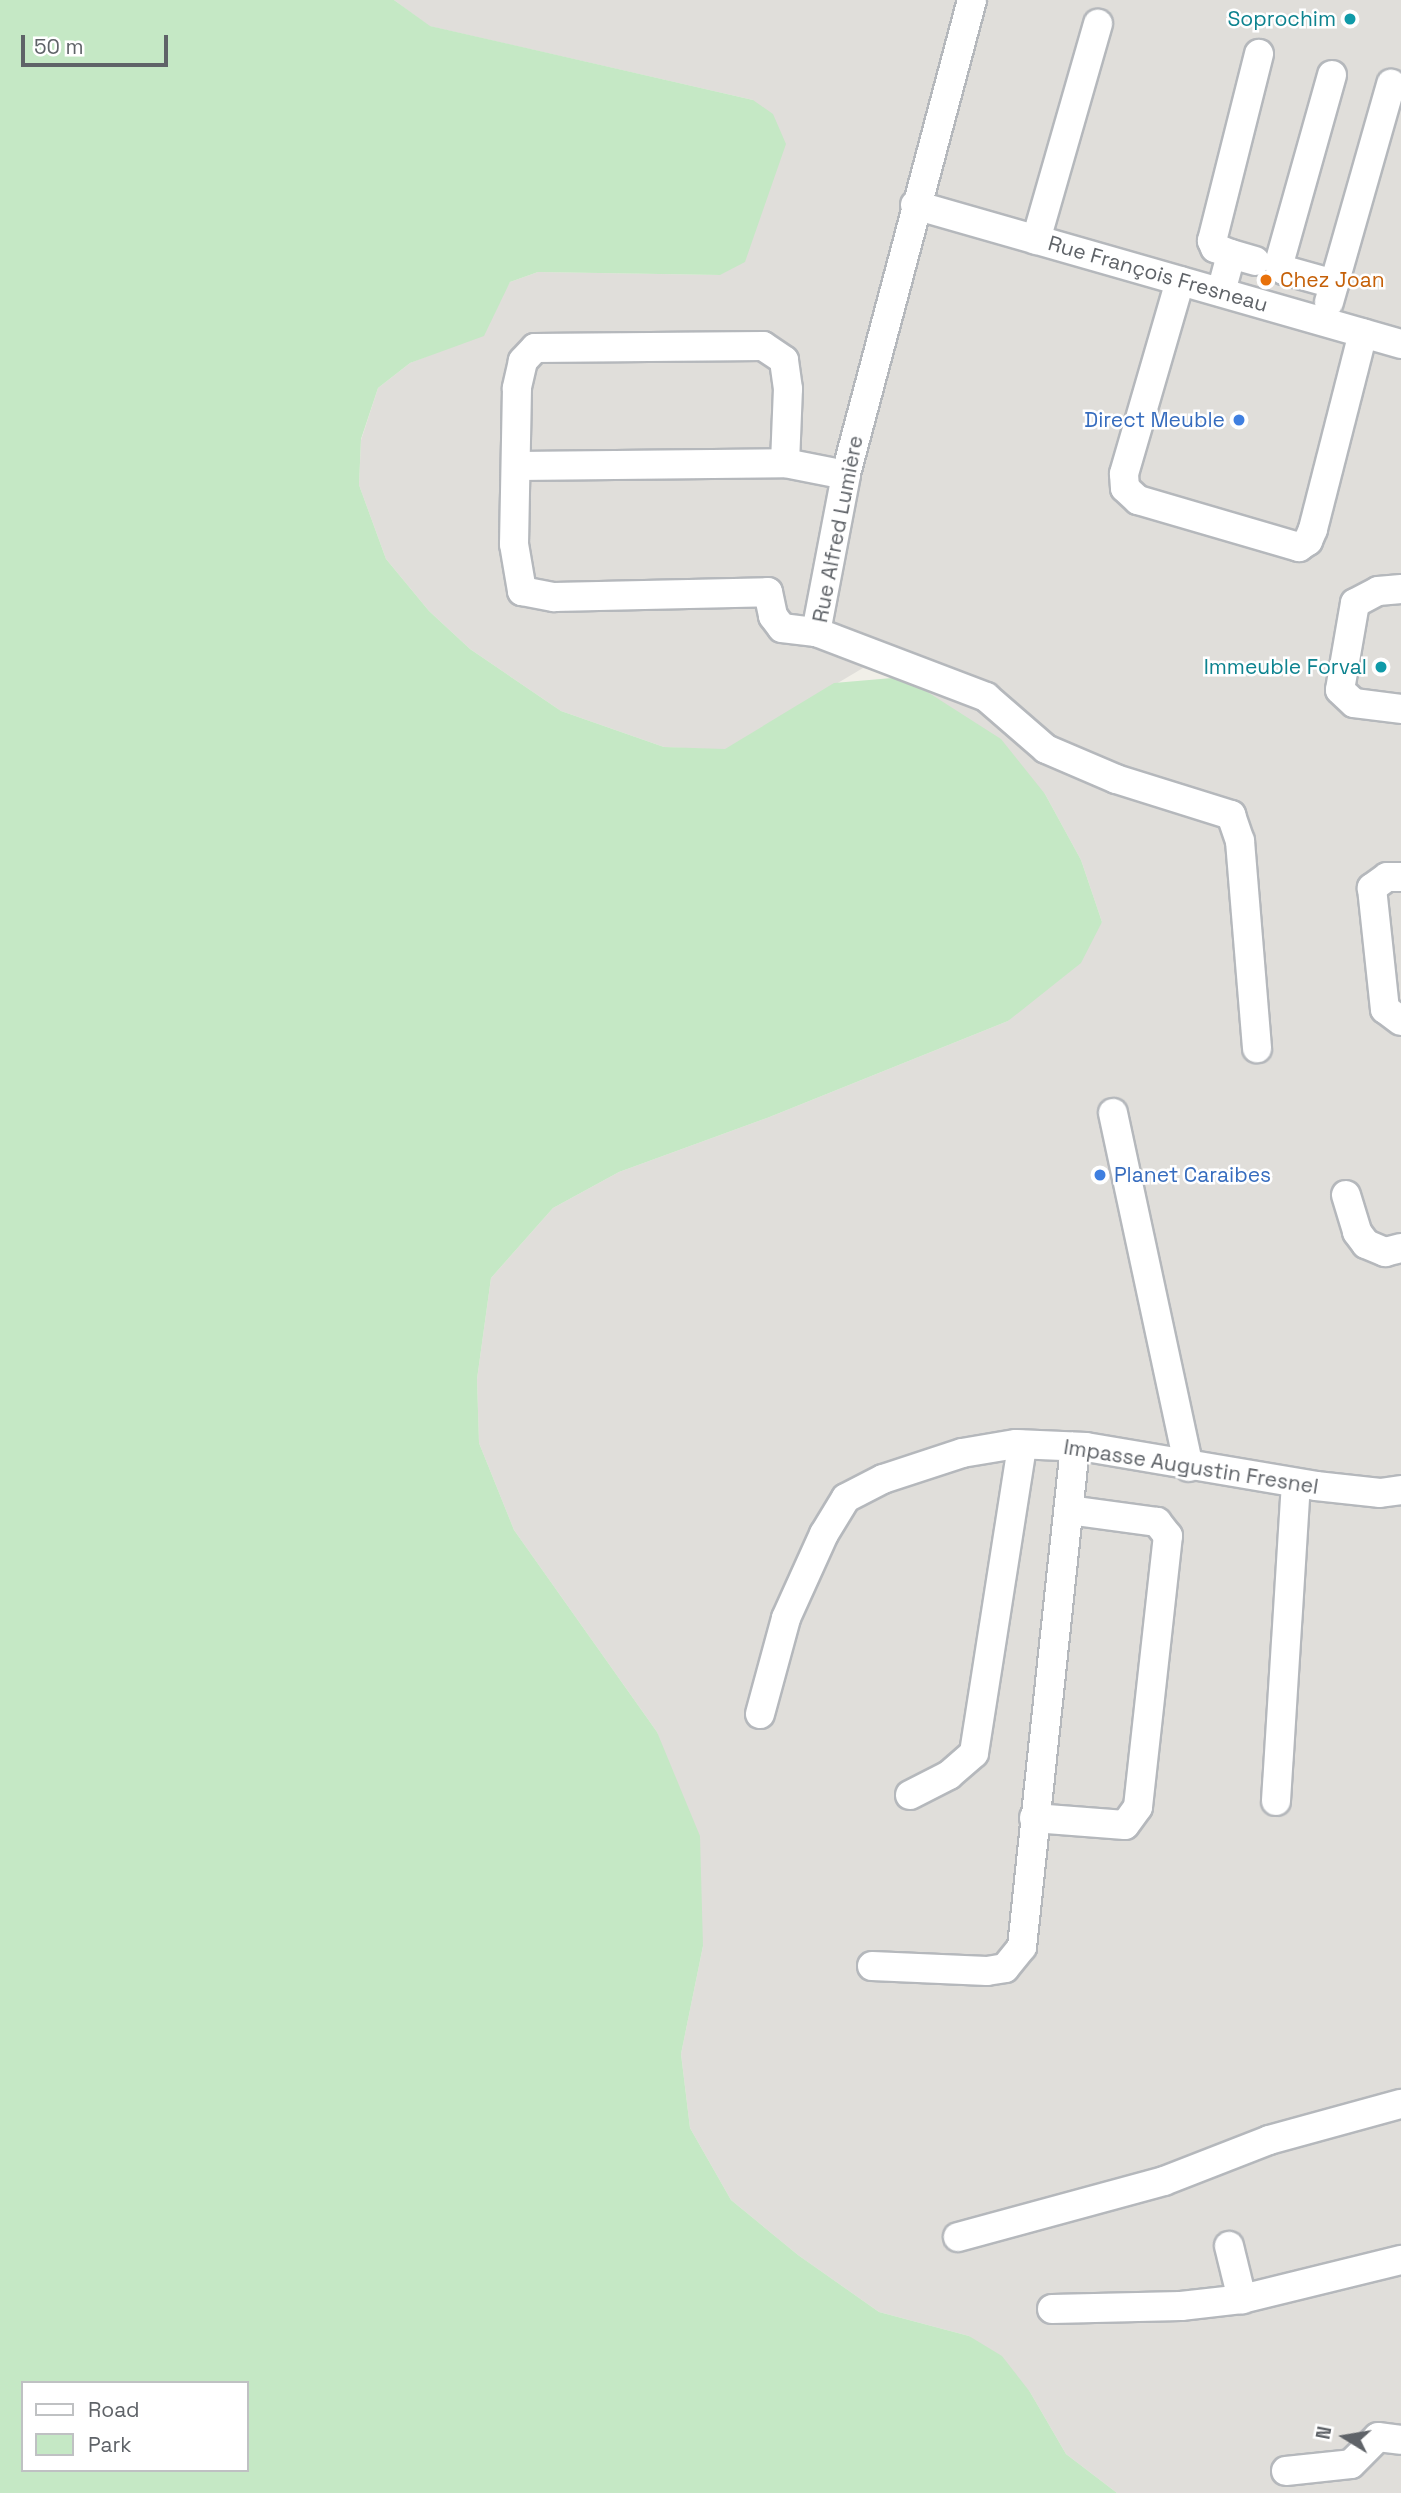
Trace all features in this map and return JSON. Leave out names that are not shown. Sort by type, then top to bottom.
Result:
[{"type":"street","name":"Rue Alfred Lumière","points":[[972,0],[915,205],[846,475],[816,632],[986,697],[1046,749],[1116,779],[1231,815],[1240,841],[1257,1048]]},
{"type":"street","points":[[1036,240],[1098,24]]},
{"type":"street","points":[[1221,292],[1243,258],[1215,248],[1212,241],[1259,54]]},
{"type":"street","points":[[1332,75],[1279,264],[1284,270],[1334,284]]},
{"type":"street","points":[[1323,322],[1391,85]]},
{"type":"street","name":"Rue François Fresneau","points":[[915,205],[1401,344]]},
{"type":"street","points":[[1180,281],[1124,474],[1125,488],[1138,500],[1299,547],[1308,541],[1313,529],[1363,333]]},
{"type":"street","points":[[785,463],[788,389],[783,360],[764,346],[535,348],[523,361],[516,388],[518,466],[514,544],[522,591],[554,597],[768,592],[773,616],[782,628],[816,632]]},
{"type":"street","points":[[518,466],[785,463],[846,475]]},
{"type":"street","points":[[1401,589],[1378,591],[1355,603],[1340,690],[1354,703],[1401,709]]},
{"type":"street","points":[[1401,877],[1387,877],[1372,888],[1385,1009],[1401,1021]]},
{"type":"street","points":[[1112,1113],[1188,1467]]},
{"type":"street","points":[[1346,1195],[1357,1232],[1366,1244],[1385,1252],[1401,1248]]},
{"type":"street","points":[[910,1795],[949,1775],[974,1753],[1022,1445]]},
{"type":"street","name":"Impasse Augustin Fresnel","points":[[760,1714],[786,1618],[824,1534],[846,1498],[883,1479],[962,1453],[1022,1445],[1075,1447],[1188,1467],[1380,1493],[1401,1490]]},
{"type":"street","points":[[872,1966],[1004,1968],[1022,1947],[1075,1447]]},
{"type":"street","points":[[1276,1801],[1296,1483]]},
{"type":"street","points":[[1034,1818],[1125,1825],[1138,1807],[1140,1793],[1168,1536],[1157,1522],[1069,1510]]},
{"type":"street","points":[[958,2237],[1164,2181],[1269,2140],[1401,2104]]},
{"type":"street","points":[[1229,2246],[1241,2299]]},
{"type":"street","points":[[1052,2309],[1181,2306],[1241,2299],[1401,2260]]},
{"type":"street","points":[[1286,2471],[1351,2464],[1378,2437],[1401,2440]]},
{"type":"shaded area","points":[[394,0],[1401,0],[1401,2493],[1117,2493],[1066,2454],[1030,2392],[969,2336],[879,2312],[798,2255],[731,2200],[690,2128],[681,2054],[703,1946],[657,1732],[514,1530],[479,1443],[477,1379],[491,1278],[553,1208],[619,1172],[767,1118],[1008,1021],[1102,922],[1081,860],[1045,794],[904,677],[863,668],[725,750],[664,747],[561,711],[470,649],[429,611],[386,559],[359,485],[361,440],[378,388],[410,363],[443,350],[496,306],[510,282],[538,272],[720,275],[753,100],[429,26]]},
{"type":"green space","points":[[0,0],[394,0],[430,26],[753,100],[773,114],[786,144],[745,262],[720,275],[538,272],[510,282],[484,336],[410,363],[378,388],[361,439],[359,485],[386,559],[429,611],[470,649],[561,711],[664,747],[725,749],[834,683],[904,677],[1001,739],[1045,794],[1081,860],[1102,922],[1081,963],[1008,1021],[767,1118],[619,1172],[553,1208],[491,1278],[477,1379],[479,1443],[514,1530],[657,1732],[700,1836],[703,1946],[681,2054],[690,2128],[731,2200],[798,2255],[879,2312],[969,2336],[1002,2356],[1030,2392],[1066,2454],[1117,2493],[0,2493]]},
{"type":"place","name":"Soprochim","points":[[1350,19]]},
{"type":"place","name":"Chez Joan","points":[[1266,280]]},
{"type":"place","name":"Direct Meuble","points":[[1239,420]]},
{"type":"place","name":"Immeuble Forval","points":[[1381,667]]},
{"type":"place","name":"Planet Caraibes","points":[[1100,1175]]}]
